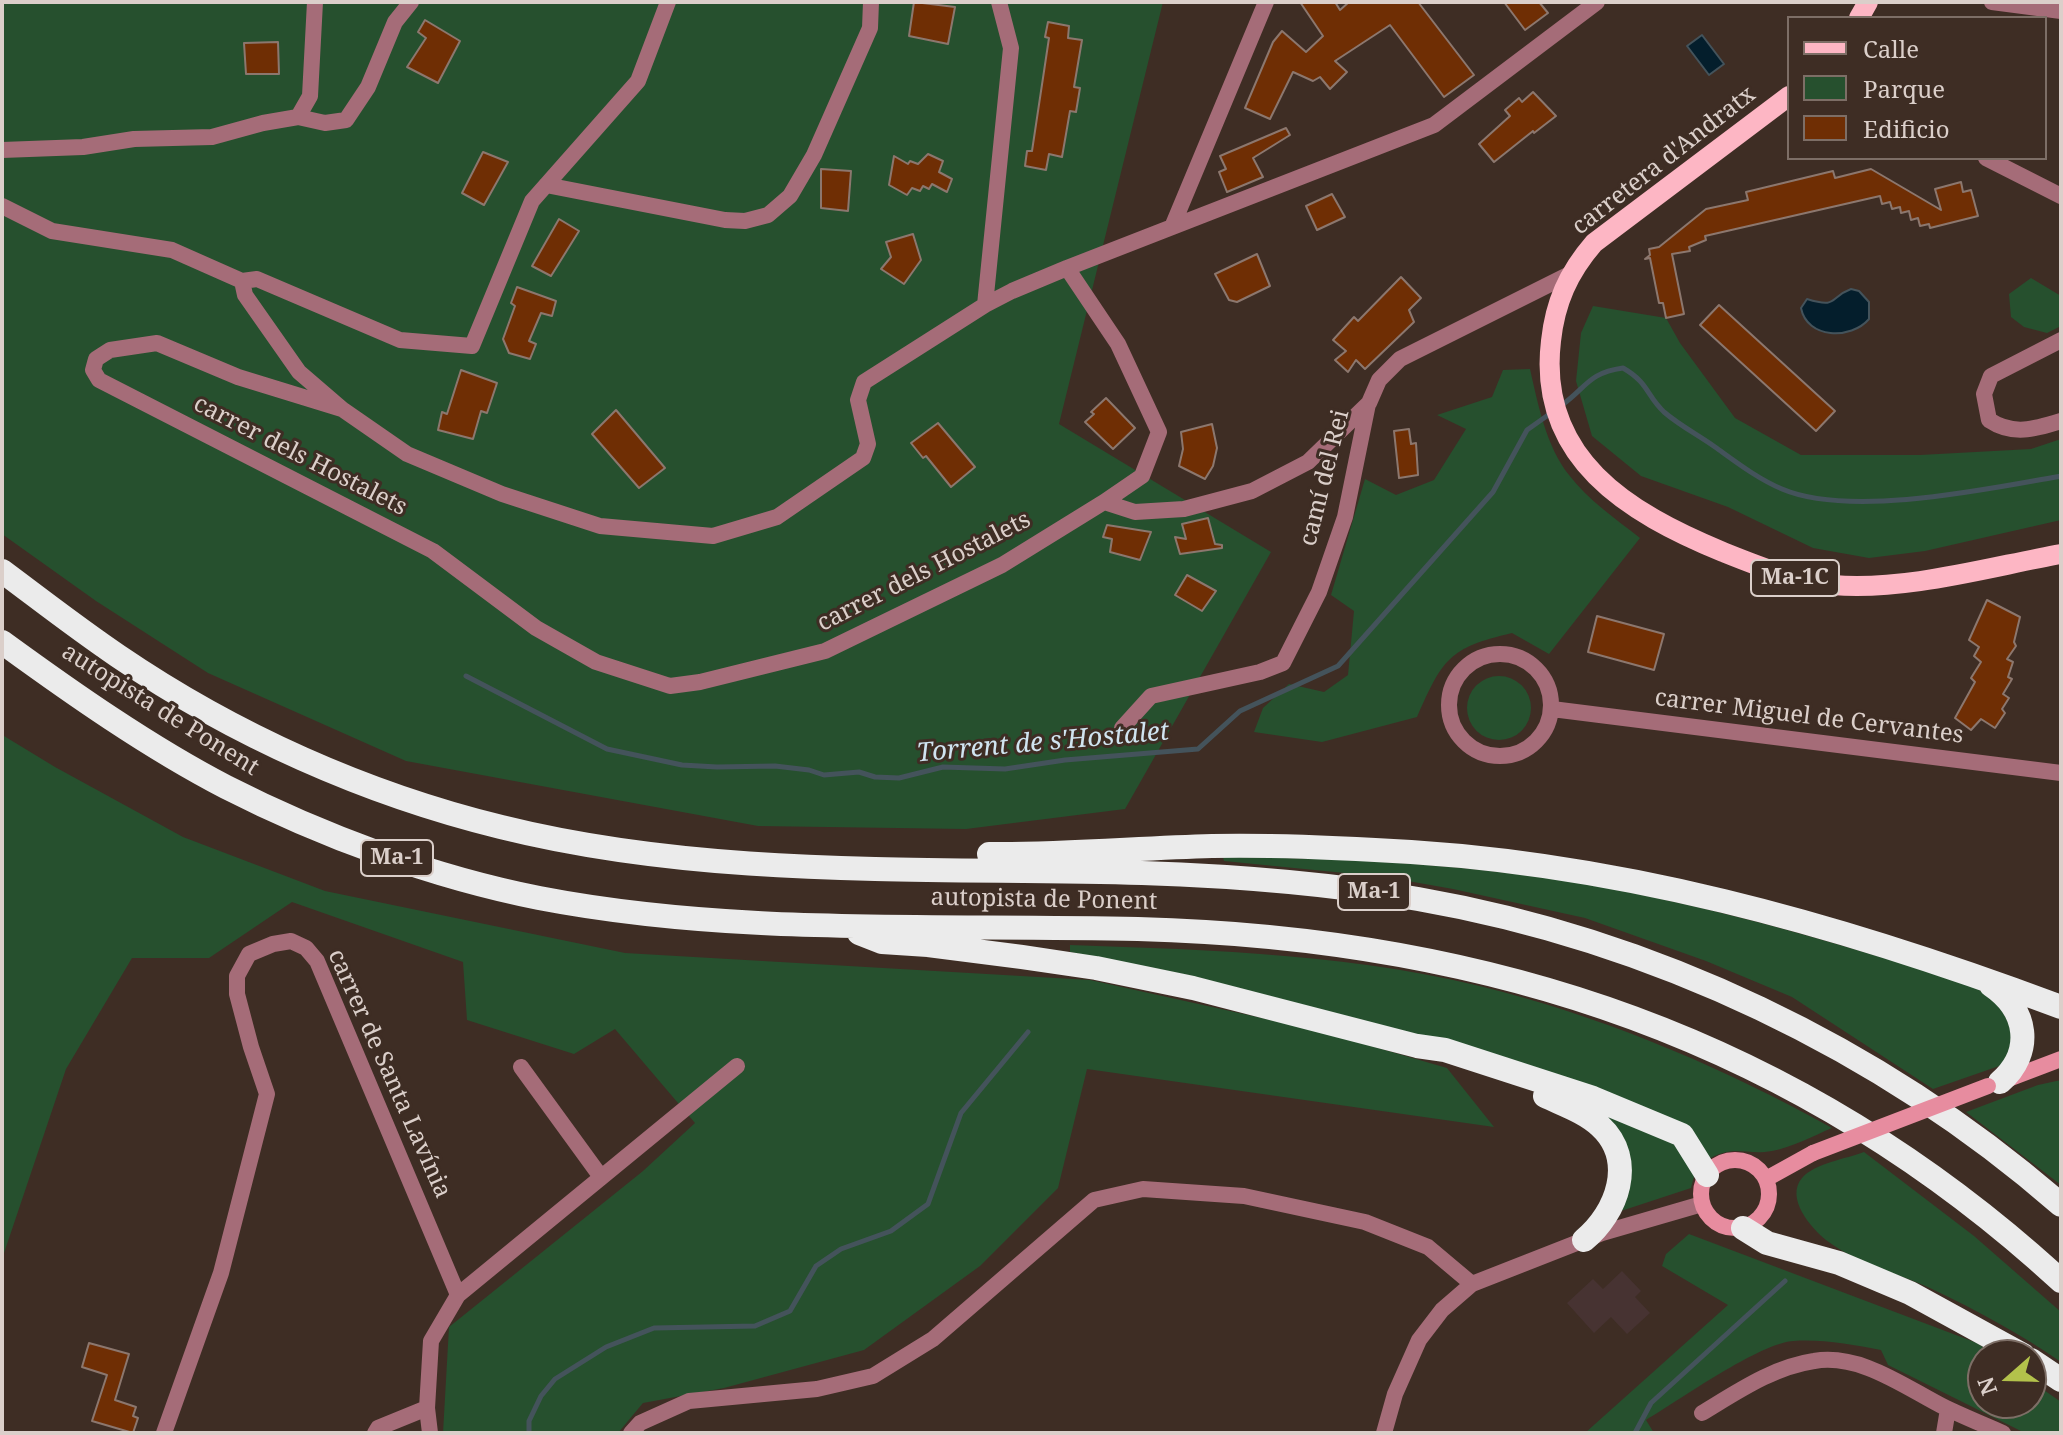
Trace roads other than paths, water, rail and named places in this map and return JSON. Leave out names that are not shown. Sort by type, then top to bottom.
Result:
[{"type":"highway","name":"autopista de Ponent","points":[[2,571],[121,659],[238,726],[314,764],[481,822],[611,848],[698,860],[771,865],[1234,878],[1376,892],[1559,932],[1691,978],[1791,1024],[1906,1089],[1993,1151],[2061,1205]]},
{"type":"highway","name":"autopista de Ponent","points":[[2,642],[37,668],[221,784],[354,844],[534,897],[620,911],[728,921],[842,926],[1142,929],[1274,937],[1415,956],[1482,970],[1561,992],[1672,1032],[1812,1099],[1937,1179],[2061,1281]]},
{"type":"highway","points":[[2,661],[37,668]]},
{"type":"highway","points":[[611,848],[666,841],[796,851],[1001,854],[1294,846],[1481,858],[1622,879],[1735,902],[1866,938],[2061,1007]]},
{"type":"highway","points":[[842,926],[882,942],[1096,968],[1193,988],[1417,1046],[1445,1050],[1580,1093],[1682,1135],[1707,1175]]},
{"type":"highway","points":[[1975,975],[1995,987],[2013,1006],[2022,1031],[2021,1055],[2017,1064],[1994,1084]]},
{"type":"highway","points":[[1417,1046],[1544,1095],[1583,1114],[1602,1128],[1619,1156],[1620,1180],[1605,1218],[1584,1240]]},
{"type":"highway","points":[[1743,1228],[1767,1243],[1839,1263],[1910,1293],[1994,1339]]},
{"type":"main road","name":"carretera d'Andratx","points":[[1787,98],[1594,243],[1570,274],[1552,324],[1549,378],[1555,412],[1570,442],[1594,476],[1625,502],[1708,546],[1803,581],[1869,586],[2061,554]]},
{"type":"street","points":[[298,117],[310,96],[315,2]]},
{"type":"street","points":[[2,150],[83,147],[134,139],[212,137],[298,117],[325,123],[346,120],[368,87],[395,22],[411,2]]},
{"type":"street","points":[[2,206],[52,231],[172,250],[242,281],[257,279],[400,340],[472,346],[532,201],[638,81],[668,2]]},
{"type":"street","points":[[546,185],[725,220],[745,221],[768,215],[790,196],[814,155],[870,28],[871,2]]},
{"type":"street","points":[[985,305],[1011,48],[999,2]]},
{"type":"street","points":[[1172,227],[1266,2]]},
{"type":"street","points":[[242,281],[245,295],[299,372],[342,409],[407,454],[502,494],[600,526],[713,536],[777,517],[863,458],[868,444],[858,400],[864,382],[985,305],[1067,268],[1434,125],[1597,2]]},
{"type":"street","points":[[1992,2],[2061,11]]},
{"type":"street","points":[[1990,160],[2061,196]]},
{"type":"street","points":[[1067,268],[1118,344],[1159,432],[1142,476],[1104,502]]},
{"type":"street","points":[[1104,502],[1135,512],[1184,509],[1252,491],[1308,462],[1369,403],[1379,380],[1400,359],[1570,274]]},
{"type":"street","points":[[2061,340],[1991,376],[1984,394],[1989,420],[2004,430],[2030,430],[2061,421]]},
{"type":"street","name":"carrer dels Hostalets","points":[[342,409],[238,377],[157,343],[110,350],[96,359],[93,370],[99,380],[433,551],[536,628],[596,662],[670,686],[700,682],[825,651],[1002,565],[1104,502]]},
{"type":"street","name":"camí del Rei","points":[[1122,728],[1151,696],[1260,672],[1283,663],[1319,592],[1345,517],[1369,403]]},
{"type":"street","points":[[1500,654],[1517,657],[1535,668],[1550,692],[1552,709],[1548,726],[1532,745],[1509,756],[1492,756],[1476,751],[1462,740],[1453,725],[1449,709],[1451,692],[1458,677],[1469,665],[1484,657],[1500,654]]},
{"type":"street","name":"carrer Miguel de Cervantes","points":[[1552,709],[2061,773]]},
{"type":"street","name":"carrer de Santa Lavínia","points":[[164,1433],[221,1273],[267,1094],[237,994],[237,976],[249,954],[273,944],[291,941],[306,948],[317,961],[458,1295]]},
{"type":"street","points":[[1766,1179],[1813,1153],[2061,1059]]},
{"type":"street","points":[[430,1433],[427,1408],[431,1341],[458,1295],[737,1066]]},
{"type":"street","points":[[521,1067],[601,1177]]},
{"type":"street","points":[[1738,1160],[1749,1163],[1766,1179],[1769,1189],[1766,1209],[1743,1228],[1723,1226],[1707,1213],[1702,1204],[1703,1184],[1715,1166],[1738,1160]]},
{"type":"street","points":[[631,1433],[640,1423],[689,1401],[817,1389],[873,1376],[933,1339],[1094,1200],[1143,1189],[1244,1196],[1365,1222],[1428,1247],[1472,1284]]},
{"type":"street","points":[[1384,1433],[1395,1394],[1419,1340],[1442,1310],[1472,1284],[1584,1240],[1702,1204]]},
{"type":"street","points":[[1702,1413],[1768,1375],[1817,1360],[1859,1365],[2003,1433]]},
{"type":"street","points":[[375,1433],[378,1428],[427,1408]]},
{"type":"street","points":[[1944,1433],[1948,1409]]},
{"type":"water","points":[[1702,35],[1724,64],[1709,75],[1687,46]]},
{"type":"water","points":[[1851,289],[1859,291],[1869,302],[1869,319],[1861,326],[1841,333],[1830,333],[1820,331],[1805,318],[1801,308],[1807,299],[1829,302]]},
{"type":"waterway","name":"Torrent de s'Hostalet","points":[[1562,405],[1595,377],[1623,368],[1643,384],[1664,412],[1747,470],[1782,489],[1811,497],[1844,501],[1920,498],[2061,476]]},
{"type":"waterway","name":"Torrent de s'Hostalet","points":[[466,676],[607,749],[682,765],[775,766],[824,775],[859,772],[875,777],[899,778],[943,767],[1005,769],[1065,760],[1198,749],[1240,711],[1338,666],[1493,492],[1527,430],[1551,413]]},
{"type":"waterway","points":[[529,1433],[529,1421],[541,1396],[555,1379],[606,1347],[654,1328],[755,1326],[790,1311],[816,1266],[841,1249],[891,1231],[928,1204],[961,1113],[1028,1032]]},
{"type":"waterway","points":[[1635,1433],[1651,1403],[1785,1281]]}]
